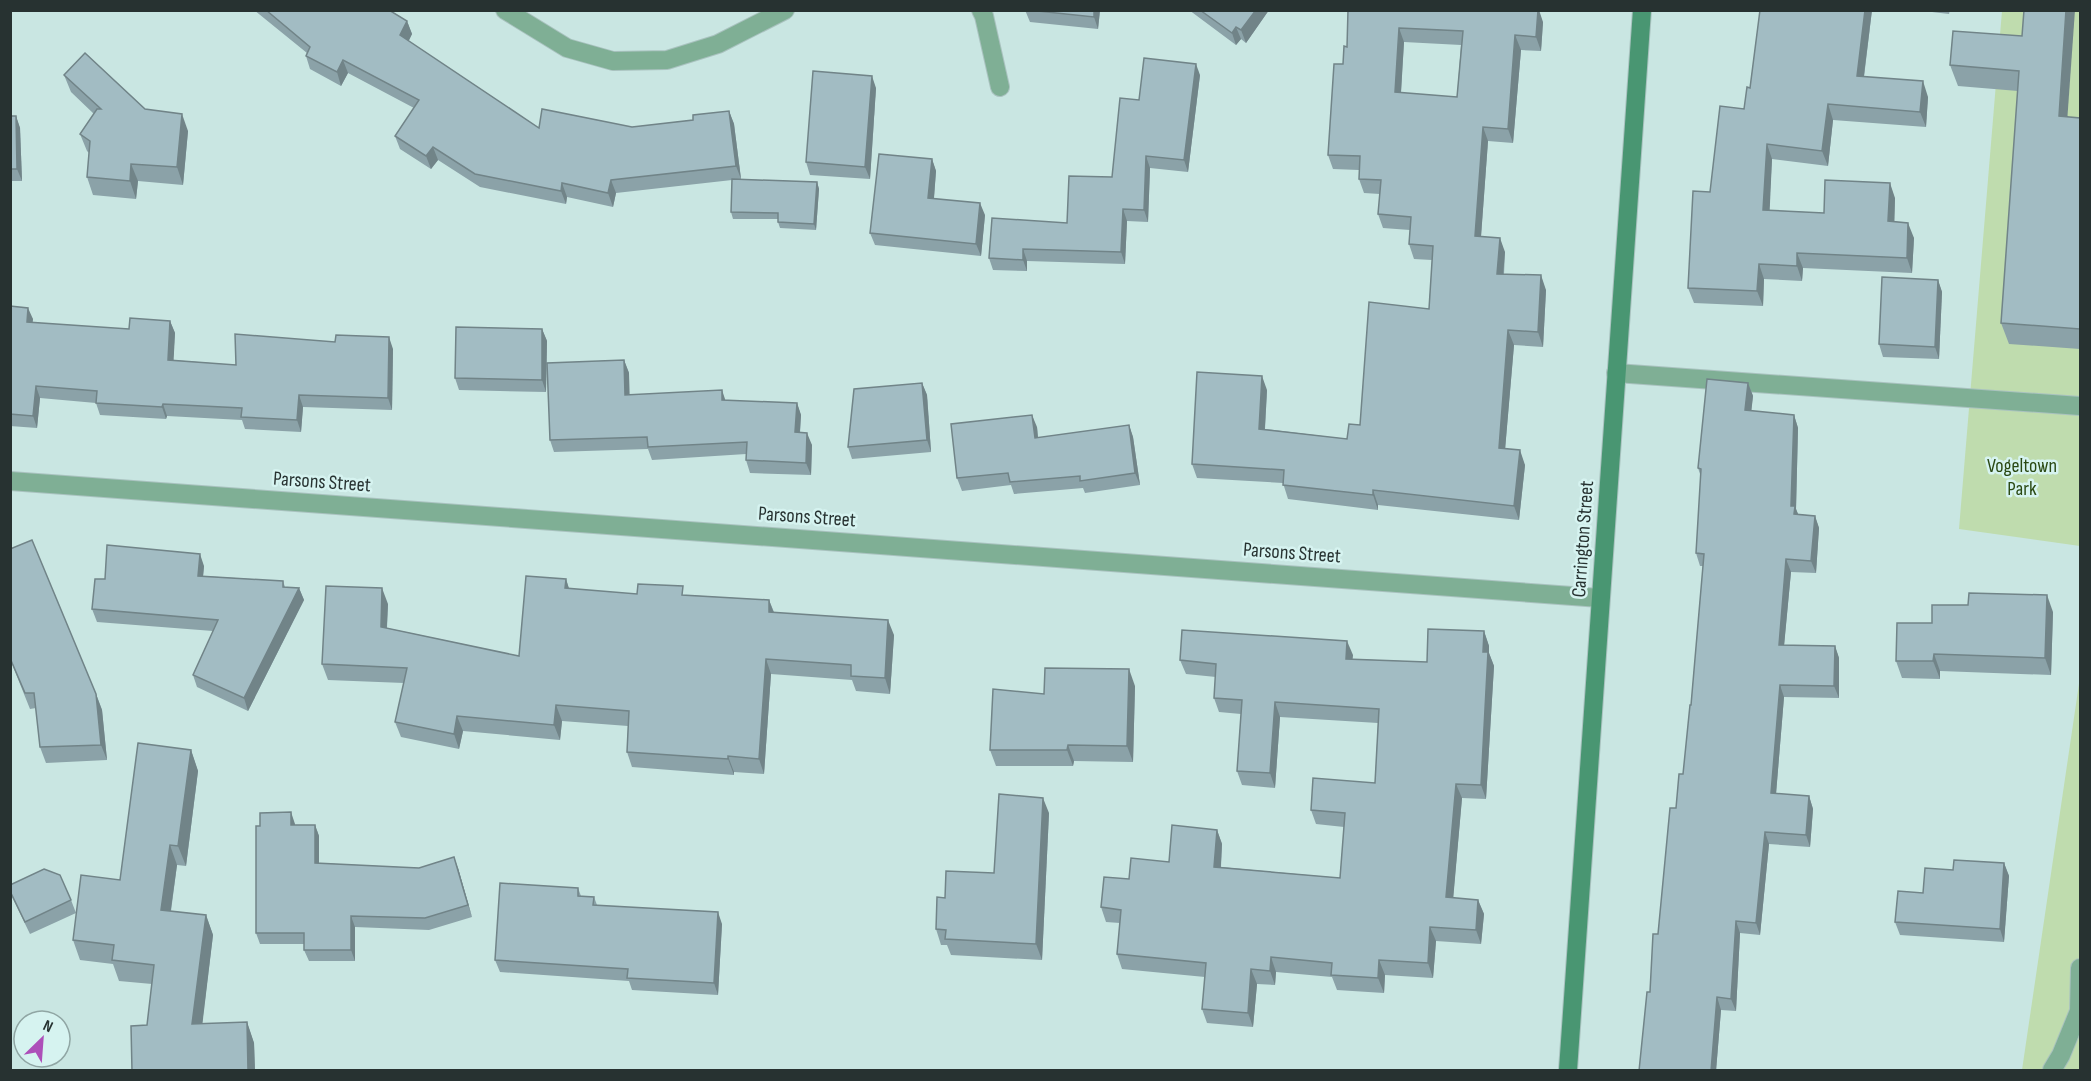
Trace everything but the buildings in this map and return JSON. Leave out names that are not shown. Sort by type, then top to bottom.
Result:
[{"type":"main road","name":"Carrington Street","points":[[1568,1071],[1641,10]]},
{"type":"street","points":[[505,10],[567,48],[613,61],[667,60],[718,44],[785,10]]},
{"type":"street","points":[[981,10],[1000,87]]},
{"type":"street","points":[[1616,373],[2080,406]]},
{"type":"street","name":"Parsons Street","points":[[10,481],[1600,598]]},
{"type":"street","points":[[2052,1071],[2079,1011],[2080,969]]},
{"type":"green space","name":"Vogeltown Park","points":[[2002,11],[2080,11],[2080,546],[1959,529]]},
{"type":"green space","points":[[2080,677],[2080,1070],[2022,1070]]}]
